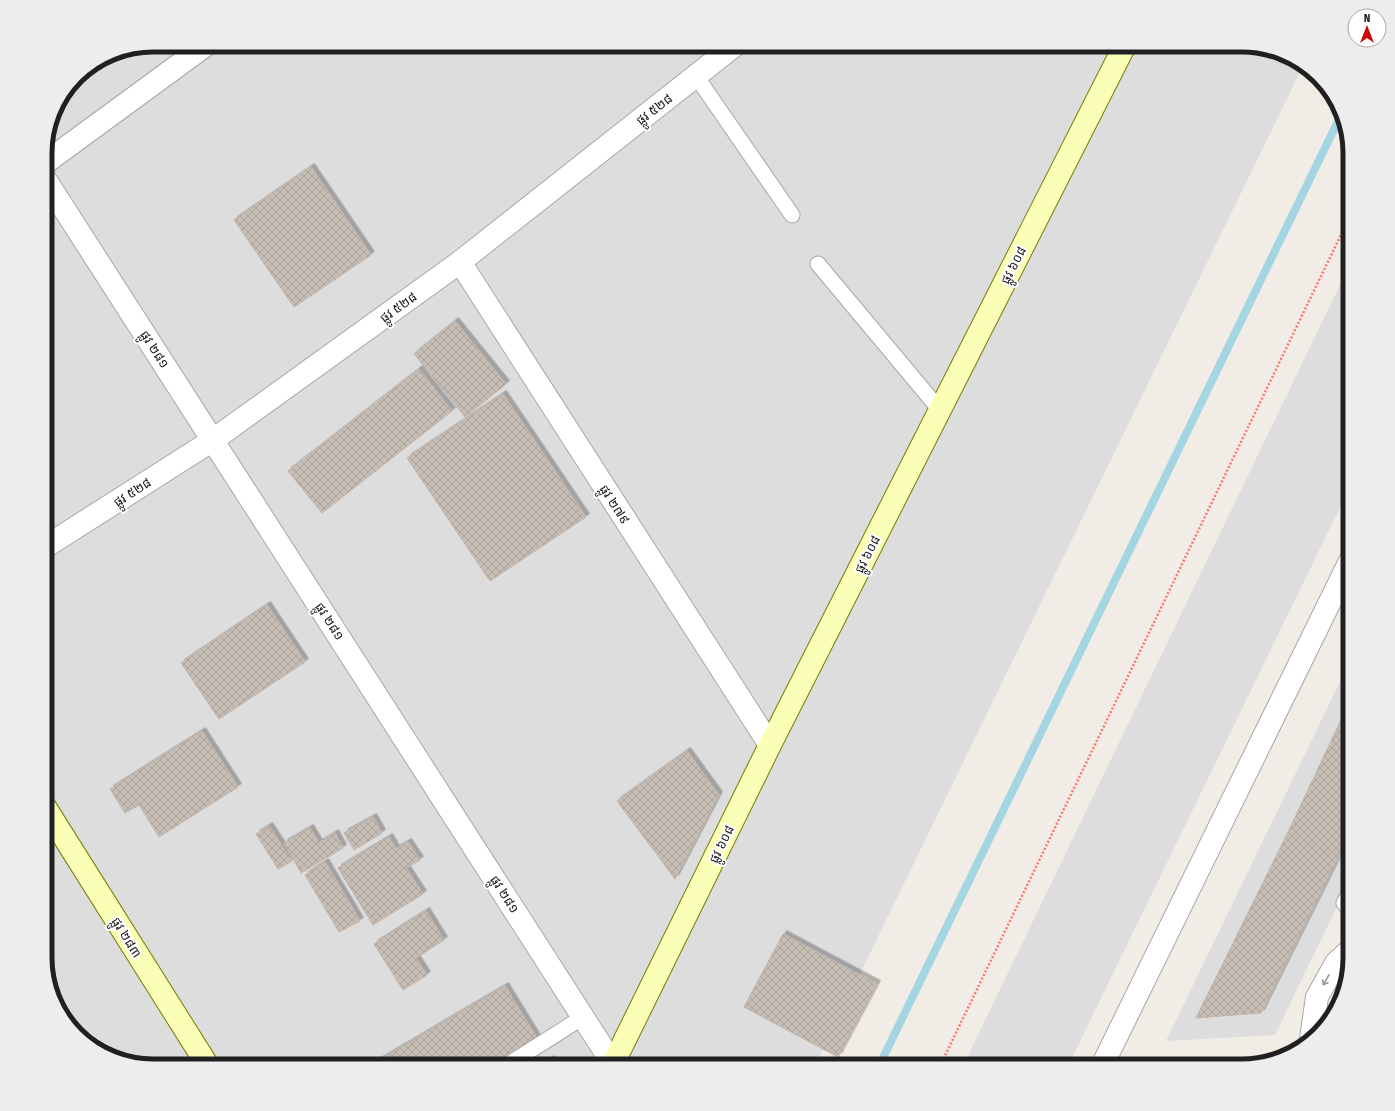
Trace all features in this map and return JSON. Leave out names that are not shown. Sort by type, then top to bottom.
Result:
[{"type":"street","points":[[52,158],[196,52]]},
{"type":"street","name":"ផ្លូវ ៥២៨","points":[[52,544],[213,440],[460,262],[726,52]]},
{"type":"street","name":"ផ្លូវ ៦០៨","points":[[616,1059],[770,745],[1121,52]]},
{"type":"street","name":"ផ្លូវ ២៨១","points":[[52,190],[609,1059]]},
{"type":"street","name":"ផ្លូវ ២៧៩","points":[[460,262],[770,745]]},
{"type":"street","points":[[1105,1059],[1343,575]]},
{"type":"street","name":"ផ្លូវ ២៨៣","points":[[52,818],[204,1059]]},
{"type":"street","points":[[1312,1032],[1317,997],[1336,963],[1343,956]]},
{"type":"lane","points":[[696,76],[792,214]]},
{"type":"lane","points":[[818,264],[940,410]]},
{"type":"lane","points":[[517,1059],[583,1017]]},
{"type":"path","points":[[943,1059],[1343,231]]},
{"type":"shaded area","points":[[153,52],[1242,52],[1275,57],[1293,65],[1301,71],[818,1059],[153,1059],[127,1056],[102,1046],[81,1030],[73,1020],[62,1003],[57,991],[52,965],[52,146],[55,127],[65,102],[81,81],[86,77],[108,62],[127,55]]},
{"type":"shaded area","points":[[1343,279],[1343,501],[1071,1059],[966,1059]]},
{"type":"shaded area","points":[[1343,675],[1343,894],[1275,1035],[1166,1041]]},
{"type":"building","points":[[311,167],[371,255],[294,307],[234,220]]},
{"type":"building","points":[[455,321],[506,384],[465,417],[414,354]]},
{"type":"building","points":[[419,369],[452,411],[322,513],[288,471]]},
{"type":"building","points":[[503,394],[586,517],[490,581],[407,458]]},
{"type":"building","points":[[267,605],[305,662],[219,719],[181,663]]},
{"type":"building","points":[[1343,716],[1343,847],[1339,856],[1288,832]]},
{"type":"building","points":[[202,731],[238,787],[159,837],[139,805],[125,813],[110,789]]},
{"type":"building","points":[[687,751],[719,795],[675,879],[617,801]]},
{"type":"building","points":[[373,817],[382,833],[354,850],[344,833]]},
{"type":"building","points":[[269,826],[292,861],[278,869],[256,834]]},
{"type":"building","points":[[310,828],[319,843],[335,833],[343,848],[301,873],[284,843]]},
{"type":"building","points":[[1288,832],[1339,856],[1261,1013],[1196,1018]]},
{"type":"building","points":[[389,837],[396,849],[408,842],[420,860],[406,868],[423,894],[373,925],[338,868]]},
{"type":"building","points":[[325,862],[360,921],[339,932],[305,875]]},
{"type":"building","points":[[426,911],[444,940],[416,958],[427,975],[403,990],[374,944]]},
{"type":"building","points":[[783,934],[877,984],[838,1057],[744,1007]]},
{"type":"building","points":[[505,986],[540,1043],[513,1059],[381,1059]]},
{"type":"waterway","points":[[882,1059],[1338,121]]}]
